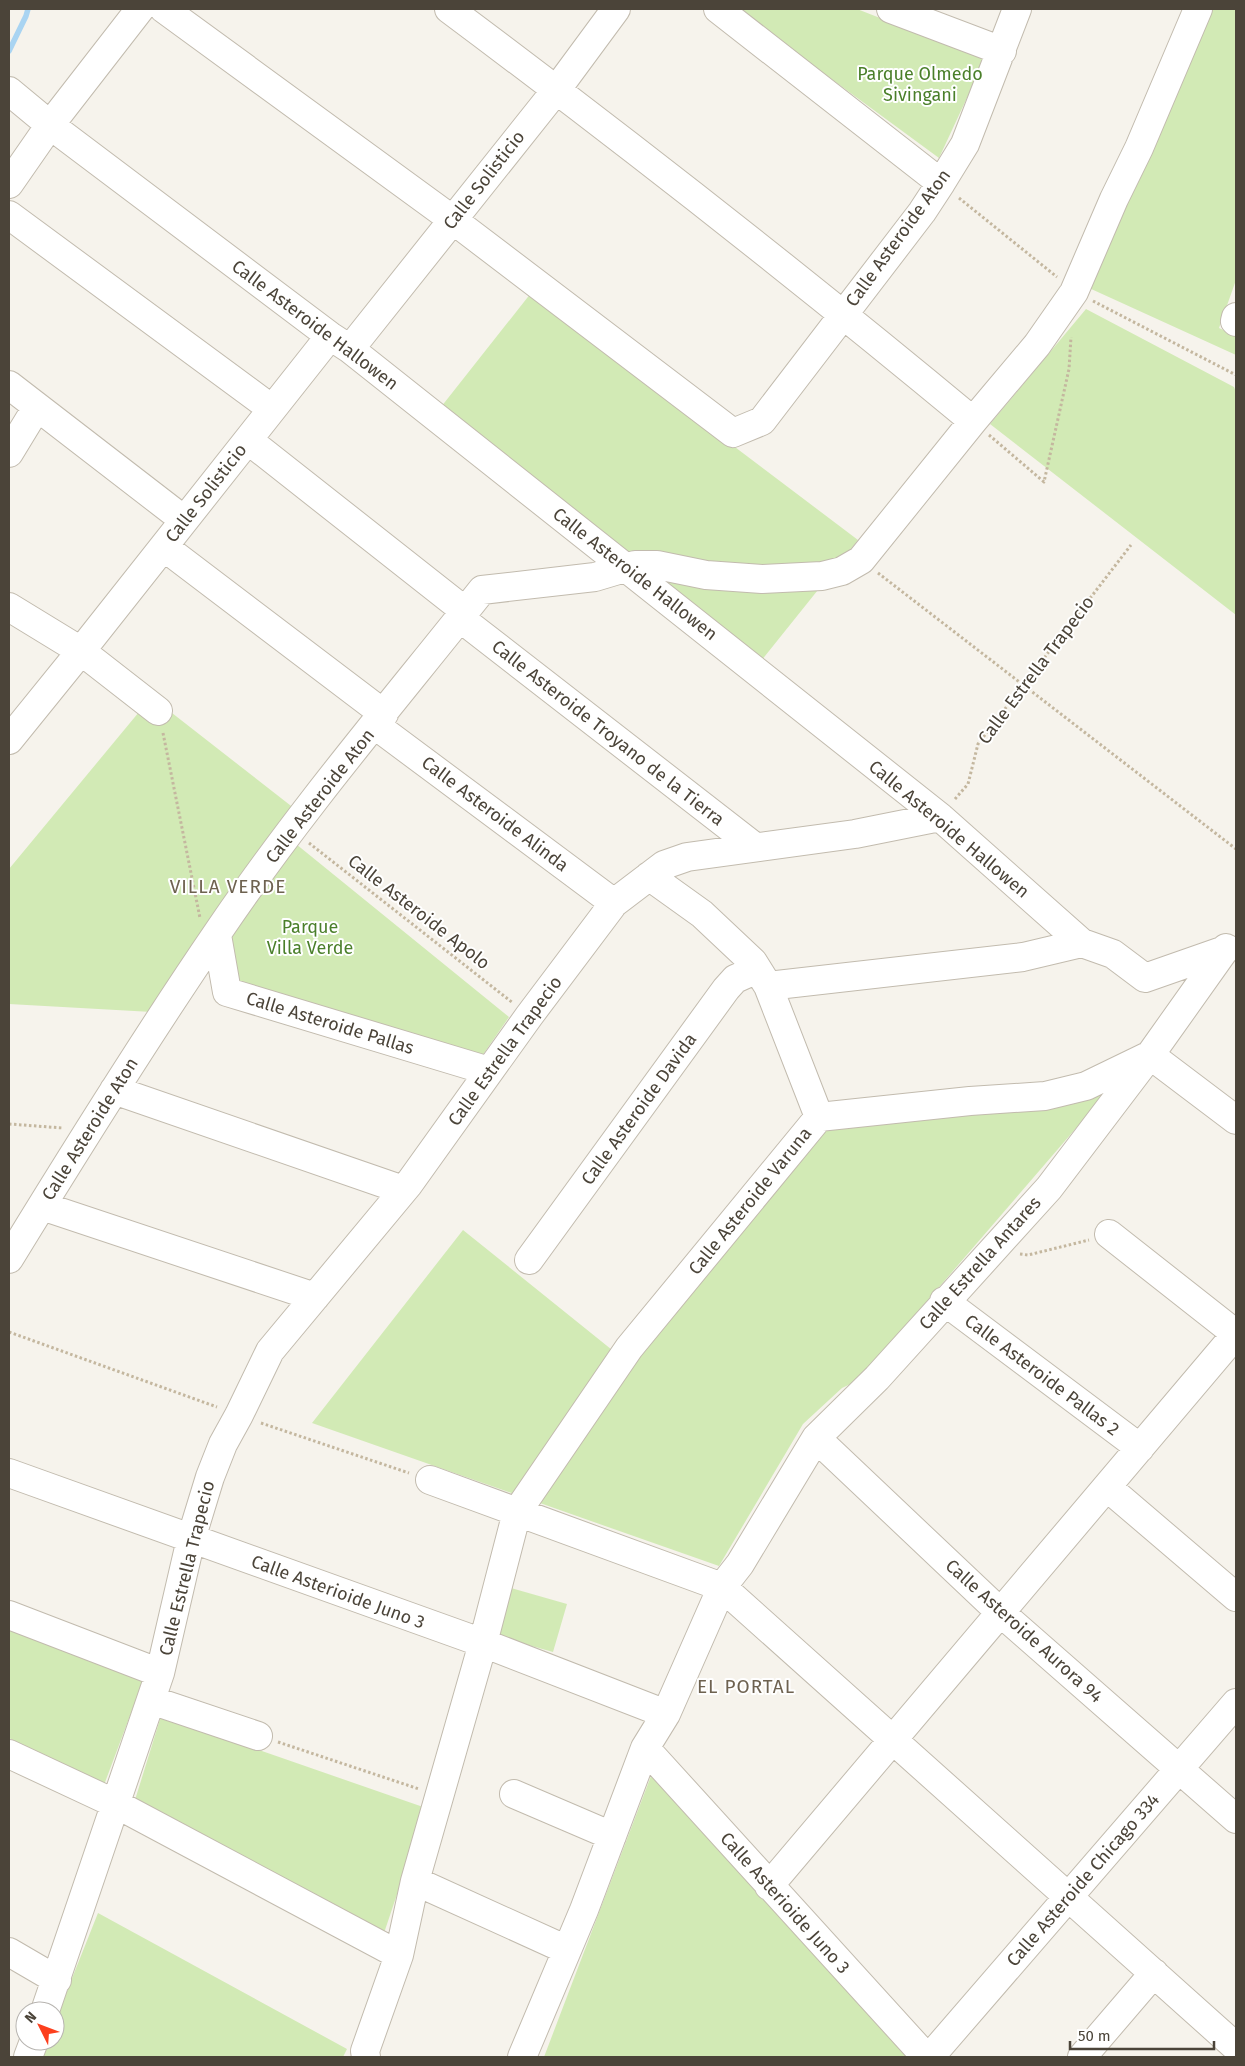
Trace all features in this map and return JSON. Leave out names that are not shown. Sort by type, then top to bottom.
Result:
[{"type":"street","points":[[9,184],[50,125],[140,9]]},
{"type":"street","points":[[164,9],[453,220]]},
{"type":"street","points":[[450,9],[557,89],[843,313],[973,421]]},
{"type":"street","name":"Calle Solisticio","points":[[9,740],[82,651],[272,409],[340,343],[453,220],[557,89],[616,9]]},
{"type":"street","points":[[718,9],[941,183]]},
{"type":"street","points":[[891,9],[1002,51]]},
{"type":"street","name":"Calle Asteroide Aton","points":[[453,220],[733,434],[762,421],[922,212],[965,144],[1017,9]]},
{"type":"street","points":[[862,560],[973,421],[1038,345],[1074,292],[1198,9]]},
{"type":"street","name":"Calle Asteroide Hallowen","points":[[9,91],[50,125],[340,343],[628,567],[940,817],[1082,943],[1113,954],[1145,978],[1231,943]]},
{"type":"street","points":[[9,215],[272,409]]},
{"type":"street","points":[[1236,317],[1236,322]]},
{"type":"street","points":[[9,385],[184,520]]},
{"type":"street","points":[[9,453],[37,407]]},
{"type":"street","name":"Calle Asteroide Troyano de la Tierra","points":[[248,440],[463,615],[755,848]]},
{"type":"street","name":"Calle Asteroide Alinda","points":[[164,547],[614,903]]},
{"type":"street","name":"Calle Asteroide Aton","points":[[9,1259],[114,1090],[210,944],[292,830],[482,590],[595,577],[635,565],[657,565],[706,576],[762,579],[822,576],[842,571],[862,560]]},
{"type":"street","points":[[9,606],[82,651],[158,711]]},
{"type":"street","name":"Calle Estrella Trapecio","points":[[49,2001],[116,1804],[125,1771],[160,1673],[191,1539],[210,1477],[223,1444],[270,1351],[403,1190],[489,1070],[614,903],[664,865],[687,857],[855,834],[940,817]]},
{"type":"street","points":[[649,876],[702,914],[753,962],[763,977],[819,1116]]},
{"type":"street","name":"Calle Asteroide Davida","points":[[529,1260],[734,979],[1023,957],[1082,943]]},
{"type":"street","name":"Calle Estrella Antares","points":[[522,2057],[584,1910],[644,1748],[666,1714],[722,1587],[740,1564],[816,1438],[877,1378],[944,1301],[993,1251],[1048,1188],[1150,1055],[1231,943]]},
{"type":"street","name":"Calle Asteroide Pallas","points":[[210,944],[227,992],[489,1070]]},
{"type":"street","points":[[1150,1055],[1236,1120]]},
{"type":"street","name":"Calle Asteroide Varuna","points":[[366,2057],[365,2051],[399,1955],[414,1881],[483,1644],[517,1512],[629,1348],[819,1116],[1045,1096],[1086,1086],[1150,1055]]},
{"type":"street","points":[[114,1090],[403,1190]]},
{"type":"street","points":[[42,1206],[315,1297]]},
{"type":"street","points":[[769,1886],[1236,1334],[1109,1234]]},
{"type":"street","name":"Calle Asteroide Pallas 2","points":[[944,1301],[1140,1448]]},
{"type":"street","name":"Calle Asteroide Aurora 94","points":[[816,1438],[1001,1612],[1236,1819]]},
{"type":"street","name":"Calle Asterioide Juno 3","points":[[9,1473],[483,1644],[666,1714]]},
{"type":"street","points":[[430,1480],[722,1587],[1236,2047]]},
{"type":"street","points":[[1107,1487],[1236,1597]]},
{"type":"street","points":[[9,1615],[160,1673]]},
{"type":"street","points":[[151,1700],[258,1736]]},
{"type":"street","name":"Calle Asteroide Chicago 334","points":[[930,2057],[1236,1703]]},
{"type":"street","name":"Calle Asterioide Juno 3","points":[[644,1748],[926,2057]]},
{"type":"street","points":[[9,1754],[116,1804],[399,1955]]},
{"type":"street","points":[[514,1794],[612,1836]]},
{"type":"street","points":[[414,1881],[567,1950]]},
{"type":"street","points":[[9,1952],[57,1980]]},
{"type":"street","points":[[1082,2057],[1154,1973]]},
{"type":"path","points":[[973,421],[1044,482],[1069,369],[1072,330]]},
{"type":"path","name":"Calle Estrella Trapecio","points":[[940,817],[968,784],[978,744],[1131,545]]},
{"type":"path","points":[[862,560],[1236,849]]},
{"type":"path","points":[[158,711],[184,844],[210,944]]},
{"type":"path","name":"Calle Asteroide Apolo","points":[[292,830],[529,1016]]},
{"type":"path","points":[[9,1124],[90,1129]]},
{"type":"path","points":[[993,1251],[1028,1255],[1109,1234]]},
{"type":"path","points":[[9,1332],[239,1415],[430,1480]]},
{"type":"path","points":[[258,1736],[439,1796]]},
{"type":"green space","name":"Parque Olmedo Sivingani","points":[[736,9],[857,9],[985,59],[939,158]]},
{"type":"green space","points":[[1212,9],[1236,9],[1236,280],[1219,328],[1236,336],[1236,355],[1089,288]]},
{"type":"green space","points":[[531,293],[858,540],[761,661],[441,407]]},
{"type":"green space","points":[[1086,309],[1234,387],[1236,392],[1236,615],[990,424]]},
{"type":"green space","points":[[139,712],[172,713],[295,809],[152,1012],[9,1004],[9,869]]},
{"type":"green space","name":"Parque Villa Verde","points":[[296,844],[509,1017],[482,1056],[208,971]]},
{"type":"green space","points":[[1108,1091],[859,1380],[842,1388],[803,1424],[719,1566],[312,1423],[463,1230],[632,1366],[823,1130]]},
{"type":"green space","points":[[511,1588],[567,1604],[553,1652],[496,1636]]},
{"type":"green space","points":[[9,1628],[143,1681],[104,1785],[9,1738]]},
{"type":"green space","points":[[161,1716],[426,1808],[383,1936],[135,1800]]},
{"type":"green space","points":[[651,1776],[907,2057],[544,2057]]},
{"type":"green space","points":[[98,1913],[347,2049],[343,2057],[41,2057],[43,2051],[65,2051],[65,2001],[63,2001]]},
{"type":"waterway","points":[[9,51],[28,9]]},
{"type":"district","name":"VILLA VERDE","points":[[228,886]]},
{"type":"district","name":"EL PORTAL","points":[[746,1686]]}]
